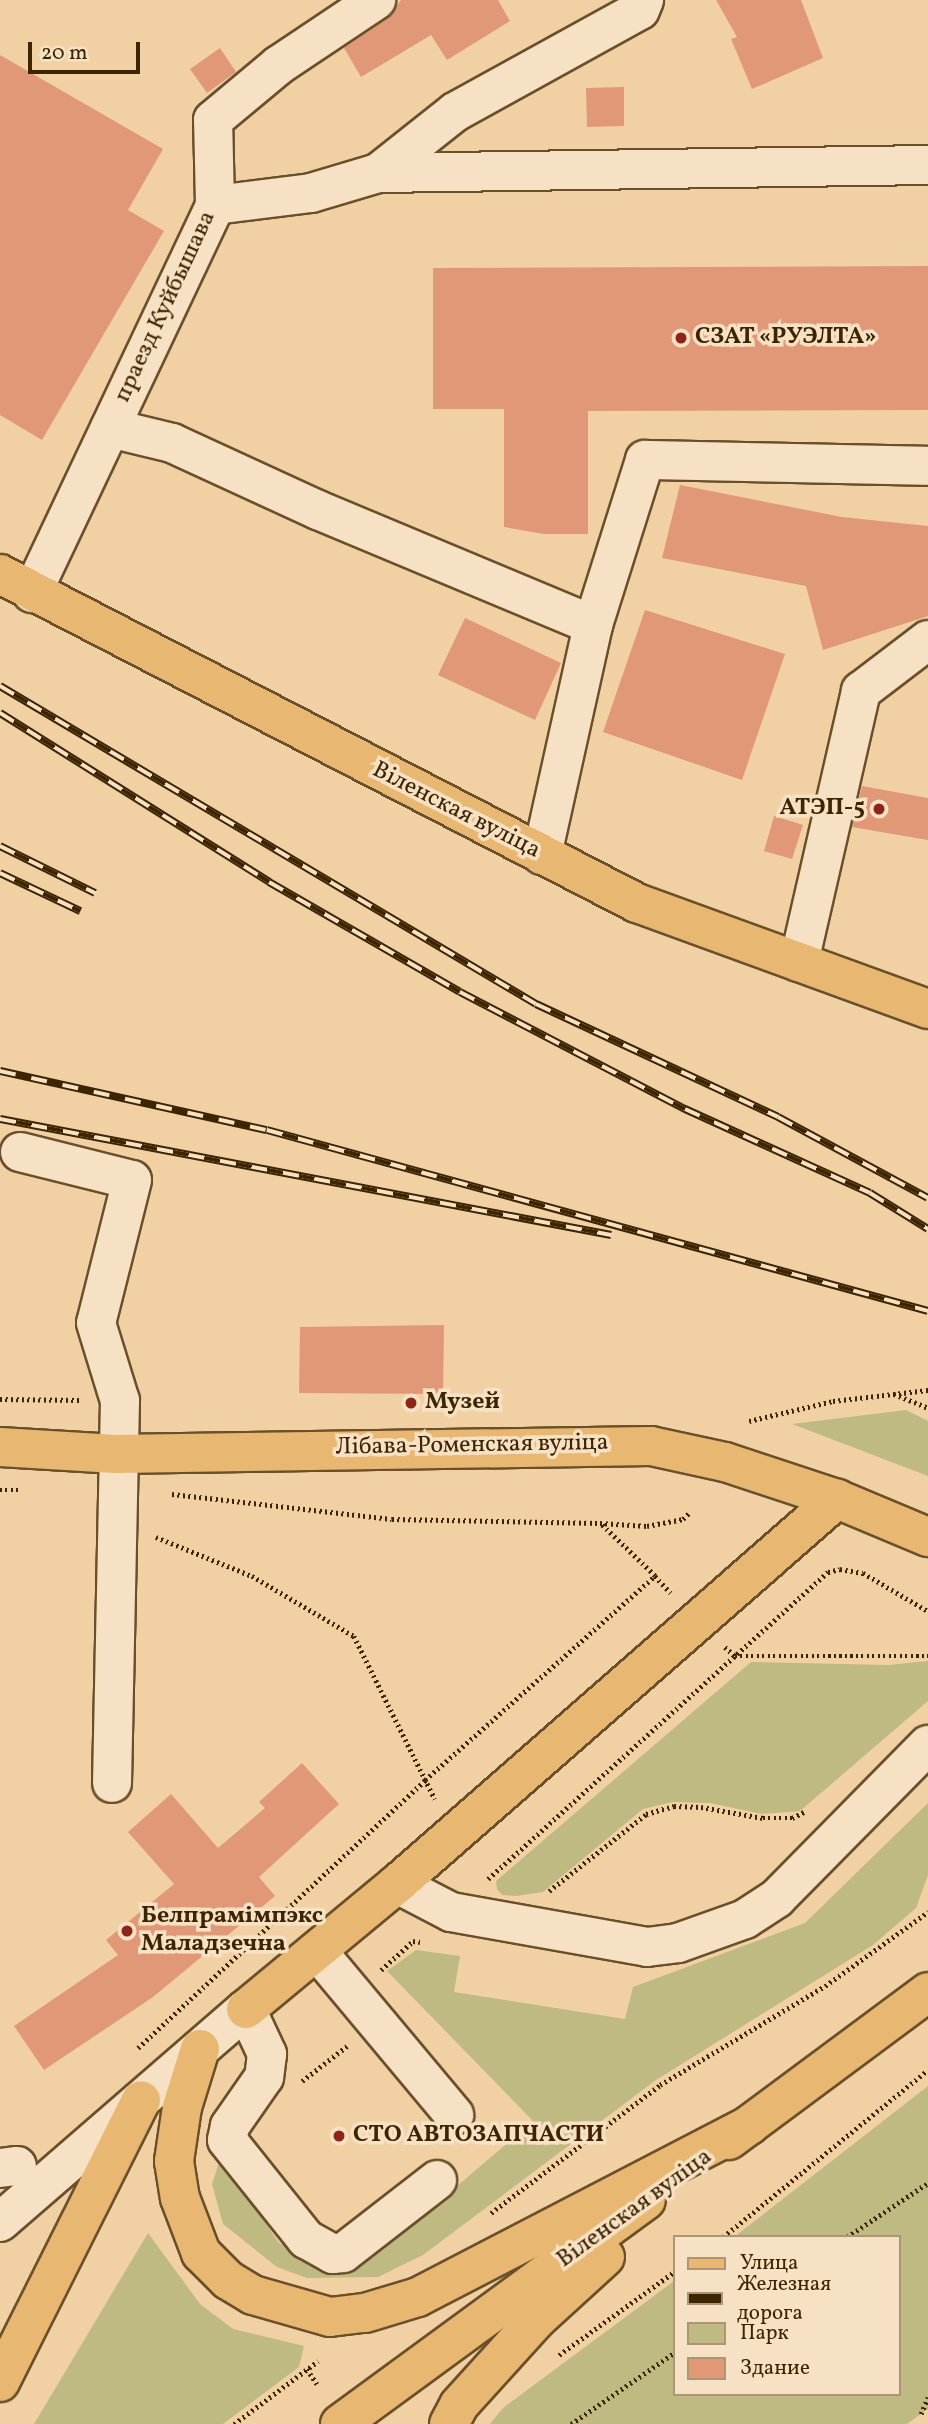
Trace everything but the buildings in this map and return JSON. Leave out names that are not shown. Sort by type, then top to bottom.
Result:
[{"type":"main road","name":"Віленская вуліца","points":[[16,584],[637,903],[928,1009]]},
{"type":"main road","name":"Лібава-Роменская вуліца","points":[[0,1447],[117,1488],[651,1446],[697,1454],[838,1499],[928,1537]]},
{"type":"main road","points":[[246,2009],[397,1884],[838,1499]]},
{"type":"main road","name":"Віленская вуліца","points":[[340,2424],[928,1992]]},
{"type":"main road","points":[[200,2049],[182,2107],[174,2161],[180,2198],[201,2253],[228,2280],[253,2295],[330,2317],[365,2313],[418,2297],[750,2125]]},
{"type":"main road","points":[[0,2382],[141,2100]]},
{"type":"main road","points":[[449,2424],[459,2405],[537,2319],[750,2125]]},
{"type":"street","name":"праезд Куйбышава","points":[[16,584],[110,428],[215,205],[214,120],[279,65],[376,0]]},
{"type":"street","points":[[378,173],[455,112],[640,10],[644,0]]},
{"type":"street","points":[[215,205],[311,193],[378,173],[928,165]]},
{"type":"street","points":[[110,428],[172,443],[318,510],[593,625]]},
{"type":"street","points":[[541,855],[593,625],[645,460],[928,466]]},
{"type":"street","points":[[799,962],[861,691],[928,640]]},
{"type":"street","points":[[20,1152],[132,1180],[96,1324],[120,1401],[112,1783]]},
{"type":"street","points":[[397,1884],[451,1912],[647,1947],[678,1943],[745,1919],[777,1898],[928,1745]]},
{"type":"street","points":[[317,1951],[454,2115]]},
{"type":"street","points":[[0,2222],[246,2009],[267,2054],[264,2077],[230,2126],[227,2140],[306,2239],[333,2254],[343,2253],[437,2180]]},
{"type":"path","points":[[749,1421],[833,1401],[928,1390]]},
{"type":"path","points":[[894,1394],[928,1408]]},
{"type":"path","points":[[0,1399],[120,1401]]},
{"type":"path","points":[[117,1488],[392,1519],[647,1526],[683,1519],[691,1511]]},
{"type":"path","points":[[117,1488],[252,1576],[354,1636],[452,1835]]},
{"type":"path","points":[[0,1490],[26,1489]]},
{"type":"path","points":[[600,1523],[681,1604]]},
{"type":"path","points":[[492,1889],[486,1881],[828,1572],[840,1569],[863,1573],[928,1611]]},
{"type":"path","points":[[133,2052],[425,1780],[654,1576]]},
{"type":"path","points":[[724,1646],[735,1656],[928,1656]]},
{"type":"path","points":[[543,1895],[646,1814],[674,1807],[701,1807],[792,1818],[811,1808]]},
{"type":"path","points":[[488,2215],[660,2085],[825,1986],[928,1911]]},
{"type":"path","points":[[372,1978],[413,1941]]},
{"type":"path","points":[[725,2235],[928,2070]]},
{"type":"path","points":[[850,2235],[928,2183]]},
{"type":"path","points":[[554,2359],[673,2273]]},
{"type":"path","points":[[571,2424],[673,2354]]},
{"type":"path","points":[[234,2424],[318,2361]]},
{"type":"path","points":[[307,2370],[317,2384]]},
{"type":"path","points":[[921,2414],[928,2397]]},
{"type":"green space","points":[[906,1410],[928,1421],[928,1476],[792,1424]]},
{"type":"green space","points":[[928,1661],[928,1701],[800,1811],[762,1814],[710,1803],[673,1802],[643,1809],[543,1892],[516,1896],[502,1895],[497,1889],[496,1881],[751,1662],[888,1665]]},
{"type":"green space","points":[[928,1803],[928,1875],[916,1908],[873,1945],[656,2080],[423,2255],[378,2277],[307,2278],[277,2267],[223,2224],[212,2184],[221,2156],[279,2243],[326,2263],[381,2251],[533,2121],[387,1971],[416,1950],[460,1956],[454,1992],[625,2019],[633,1987],[805,1923]]},
{"type":"green space","points":[[928,2086],[928,2409],[907,2424],[490,2424],[503,2408],[673,2282],[673,2396],[900,2396],[900,2235],[737,2235]]},
{"type":"green space","points":[[148,2233],[200,2304],[233,2329],[304,2346],[299,2367],[223,2424],[34,2424]]},
{"type":"railway","points":[[0,686],[536,1004],[778,1117],[928,1198]]},
{"type":"railway","points":[[0,713],[269,882],[460,992],[685,1109],[870,1193],[928,1229]]},
{"type":"railway","points":[[0,846],[95,893]]},
{"type":"railway","points":[[0,873],[80,911]]},
{"type":"railway","points":[[0,1071],[267,1130],[928,1311]]},
{"type":"railway","points":[[0,1119],[611,1235]]},
{"type":"place","name":"СЗАТ «РУЭЛТА»","points":[[681,338]]},
{"type":"place","name":"АТЭП-5","points":[[879,809]]},
{"type":"place","name":"Музей","points":[[411,1403]]},
{"type":"place","name":"Белпрамімпэкс Маладзечна","points":[[127,1931]]},
{"type":"place","name":"СТО АВТОЗАПЧАСТИ","points":[[339,2136]]}]
